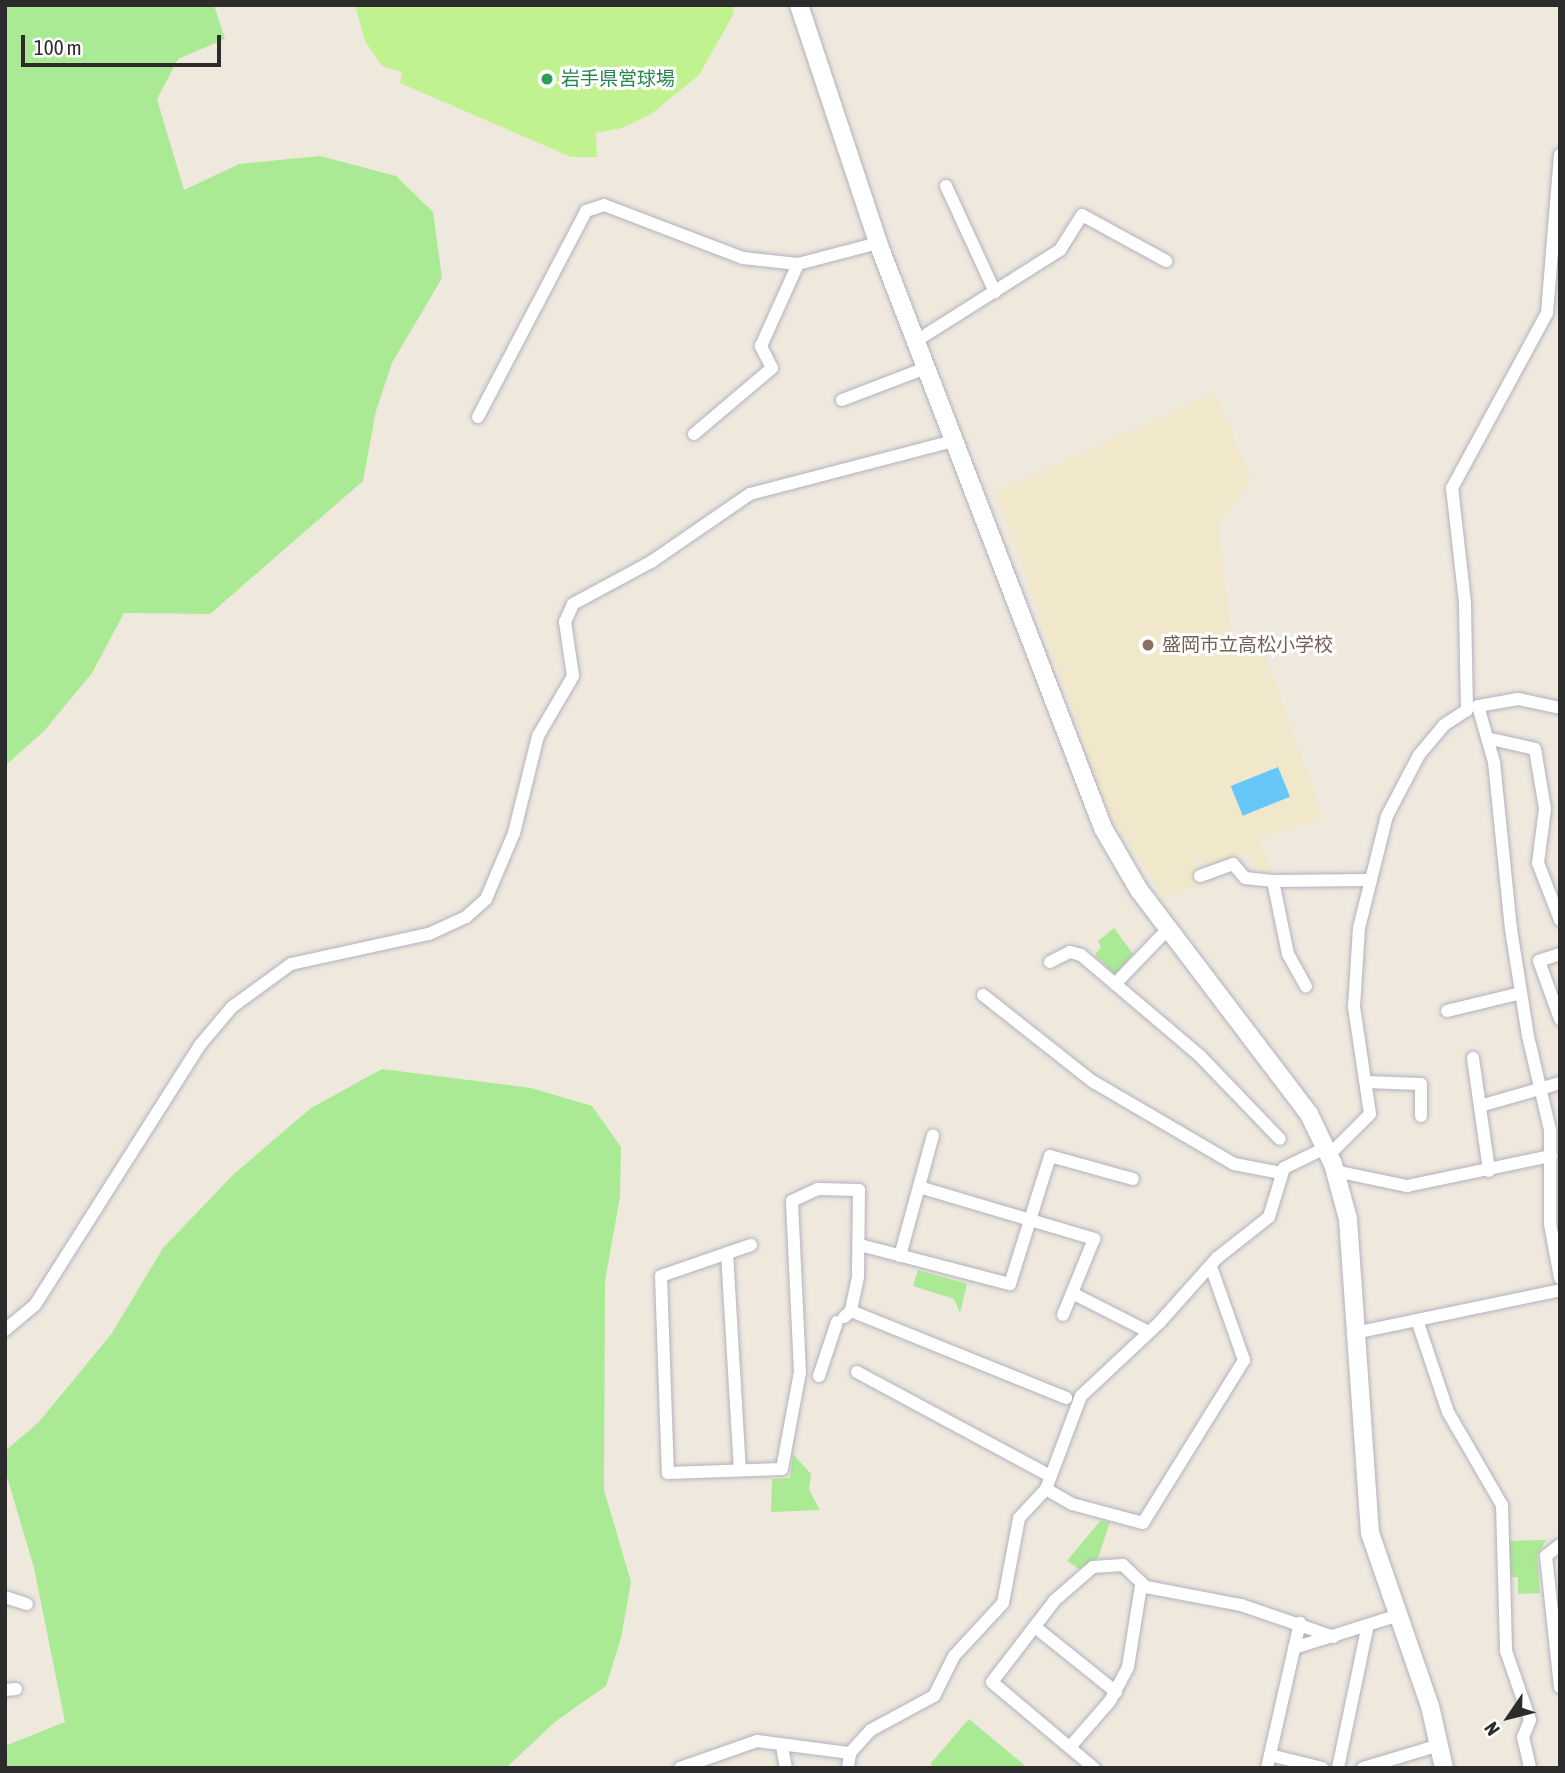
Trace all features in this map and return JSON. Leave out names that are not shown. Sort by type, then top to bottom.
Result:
[{"type":"street","points":[[799,5],[878,243],[1077,771],[1102,828],[1168,929],[1309,1114],[1329,1150],[1348,1219],[1370,1533],[1399,1615],[1444,1768]]},
{"type":"street","points":[[983,995],[1098,1085],[1176,1126],[1234,1164],[1281,1173],[1329,1150],[1370,1114],[1354,1007],[1359,928],[1368,880],[1387,816],[1413,764],[1444,725],[1467,710],[1465,603],[1452,488],[1547,313],[1560,155]]},
{"type":"street","points":[[946,186],[995,292]]},
{"type":"street","points":[[478,416],[586,211],[604,205],[743,258],[798,264],[878,243]]},
{"type":"street","points":[[916,341],[1060,250],[1082,215],[1166,261]]},
{"type":"street","points":[[694,435],[772,368],[761,346],[798,264]]},
{"type":"street","points":[[842,400],[926,368]]},
{"type":"street","points":[[5,1330],[35,1305],[200,1045],[232,1007],[291,964],[429,934],[466,917],[486,899],[514,834],[538,736],[573,676],[565,622],[573,604],[651,562],[750,494],[954,440]]},
{"type":"street","points":[[1560,708],[1518,699],[1478,706],[1498,787],[1497,823],[1516,965],[1551,1156],[1560,1278]]},
{"type":"street","points":[[1487,738],[1535,749],[1545,809],[1538,863],[1560,920]]},
{"type":"street","points":[[1200,876],[1233,864],[1245,878],[1273,881],[1368,880]]},
{"type":"street","points":[[1273,881],[1288,954],[1306,986]]},
{"type":"street","points":[[1115,984],[1168,929]]},
{"type":"street","points":[[1050,962],[1070,952],[1081,955],[1200,1056],[1280,1139]]},
{"type":"street","points":[[1516,965],[1560,954]]},
{"type":"street","points":[[1539,961],[1560,1018]]},
{"type":"street","points":[[1447,1011],[1521,993]]},
{"type":"street","points":[[1473,1058],[1489,1171]]},
{"type":"street","points":[[1366,1082],[1420,1084],[1421,1116]]},
{"type":"street","points":[[1480,1106],[1560,1083]]},
{"type":"street","points":[[900,1256],[933,1135]]},
{"type":"street","points":[[860,1245],[1010,1284],[1050,1156],[1133,1179]]},
{"type":"street","points":[[1335,1171],[1407,1186],[1551,1156]]},
{"type":"street","points":[[848,1768],[850,1753],[871,1730],[940,1689],[954,1656],[1003,1603],[1019,1518],[1046,1489],[1048,1475],[1082,1396],[1211,1267],[1269,1217],[1281,1173]]},
{"type":"street","points":[[919,1187],[1094,1239],[1063,1315]]},
{"type":"street","points":[[751,1245],[660,1276],[668,1473],[782,1469],[800,1372],[787,1234],[792,1201],[818,1189],[859,1190],[860,1245],[844,1317],[819,1376]]},
{"type":"street","points":[[727,1252],[740,1470]]},
{"type":"street","points":[[1046,1489],[1072,1504],[1143,1523],[1244,1360],[1211,1267]]},
{"type":"street","points":[[1355,1333],[1560,1290]]},
{"type":"street","points":[[1072,1293],[1147,1331]]},
{"type":"street","points":[[844,1317],[1066,1398]]},
{"type":"street","points":[[1417,1320],[1448,1412],[1502,1504],[1506,1651],[1530,1720],[1523,1737],[1530,1768]]},
{"type":"street","points":[[857,1372],[1048,1475]]},
{"type":"street","points":[[1560,1545],[1546,1556],[1560,1687]]},
{"type":"street","points":[[1094,1768],[992,1682],[1069,1586],[1102,1563],[1123,1565],[1145,1586],[1241,1605],[1300,1623],[1334,1637]]},
{"type":"street","points":[[1070,1747],[1116,1692],[1128,1667],[1141,1586],[1145,1586]]},
{"type":"street","points":[[6,1601],[27,1604]]},
{"type":"street","points":[[1294,1648],[1399,1615]]},
{"type":"street","points":[[1300,1623],[1268,1762],[1322,1768]]},
{"type":"street","points":[[1338,1768],[1368,1625]]},
{"type":"street","points":[[1035,1627],[1116,1692]]},
{"type":"street","points":[[680,1768],[722,1761],[757,1741],[850,1753]]},
{"type":"street","points":[[782,1745],[786,1768]]},
{"type":"street","points":[[1363,1768],[1439,1745]]},
{"type":"shaded area","name":"盛岡市立高松小学校","points":[[1215,393],[1252,480],[1218,525],[1232,642],[1263,648],[1323,818],[1258,839],[1274,870],[1263,876],[1245,852],[1206,867],[1192,854],[1204,883],[1164,898],[1108,811],[996,491]]},
{"type":"green space","points":[[5,5],[214,5],[225,39],[178,59],[157,99],[184,190],[239,164],[320,156],[396,176],[433,212],[442,278],[392,363],[376,411],[363,481],[210,614],[124,613],[92,673],[45,730],[5,766]]},
{"type":"green space","name":"岩手県営球場","points":[[355,5],[734,5],[733,15],[699,75],[650,115],[622,128],[596,133],[597,157],[571,157],[400,83],[402,72],[382,66],[365,41]]},
{"type":"green space","points":[[1114,928],[1133,954],[1115,975],[1095,955],[1101,947],[1098,941]]},
{"type":"green space","points":[[382,1069],[531,1088],[592,1106],[621,1147],[620,1197],[605,1281],[604,1490],[631,1582],[621,1638],[606,1686],[556,1721],[506,1768],[5,1768],[5,1746],[65,1722],[34,1568],[5,1470],[5,1451],[39,1422],[112,1333],[163,1248],[234,1174],[311,1108]]},
{"type":"green space","points":[[918,1270],[967,1284],[960,1313],[954,1299],[913,1286]]},
{"type":"green space","points":[[793,1454],[811,1474],[809,1490],[820,1510],[771,1512],[772,1479],[790,1478]]},
{"type":"green space","points":[[1100,1521],[1110,1522],[1098,1558],[1079,1569],[1067,1561]]},
{"type":"green space","points":[[1546,1540],[1537,1556],[1540,1593],[1518,1594],[1518,1577],[1511,1577],[1509,1541]]},
{"type":"green space","points":[[969,1719],[1028,1768],[935,1768],[930,1764]]},
{"type":"water","points":[[1278,767],[1290,797],[1243,816],[1231,786]]},
{"type":"place","name":"岩手県営球場","points":[[547,79]]},
{"type":"place","name":"盛岡市立高松小学校","points":[[1148,645]]}]
